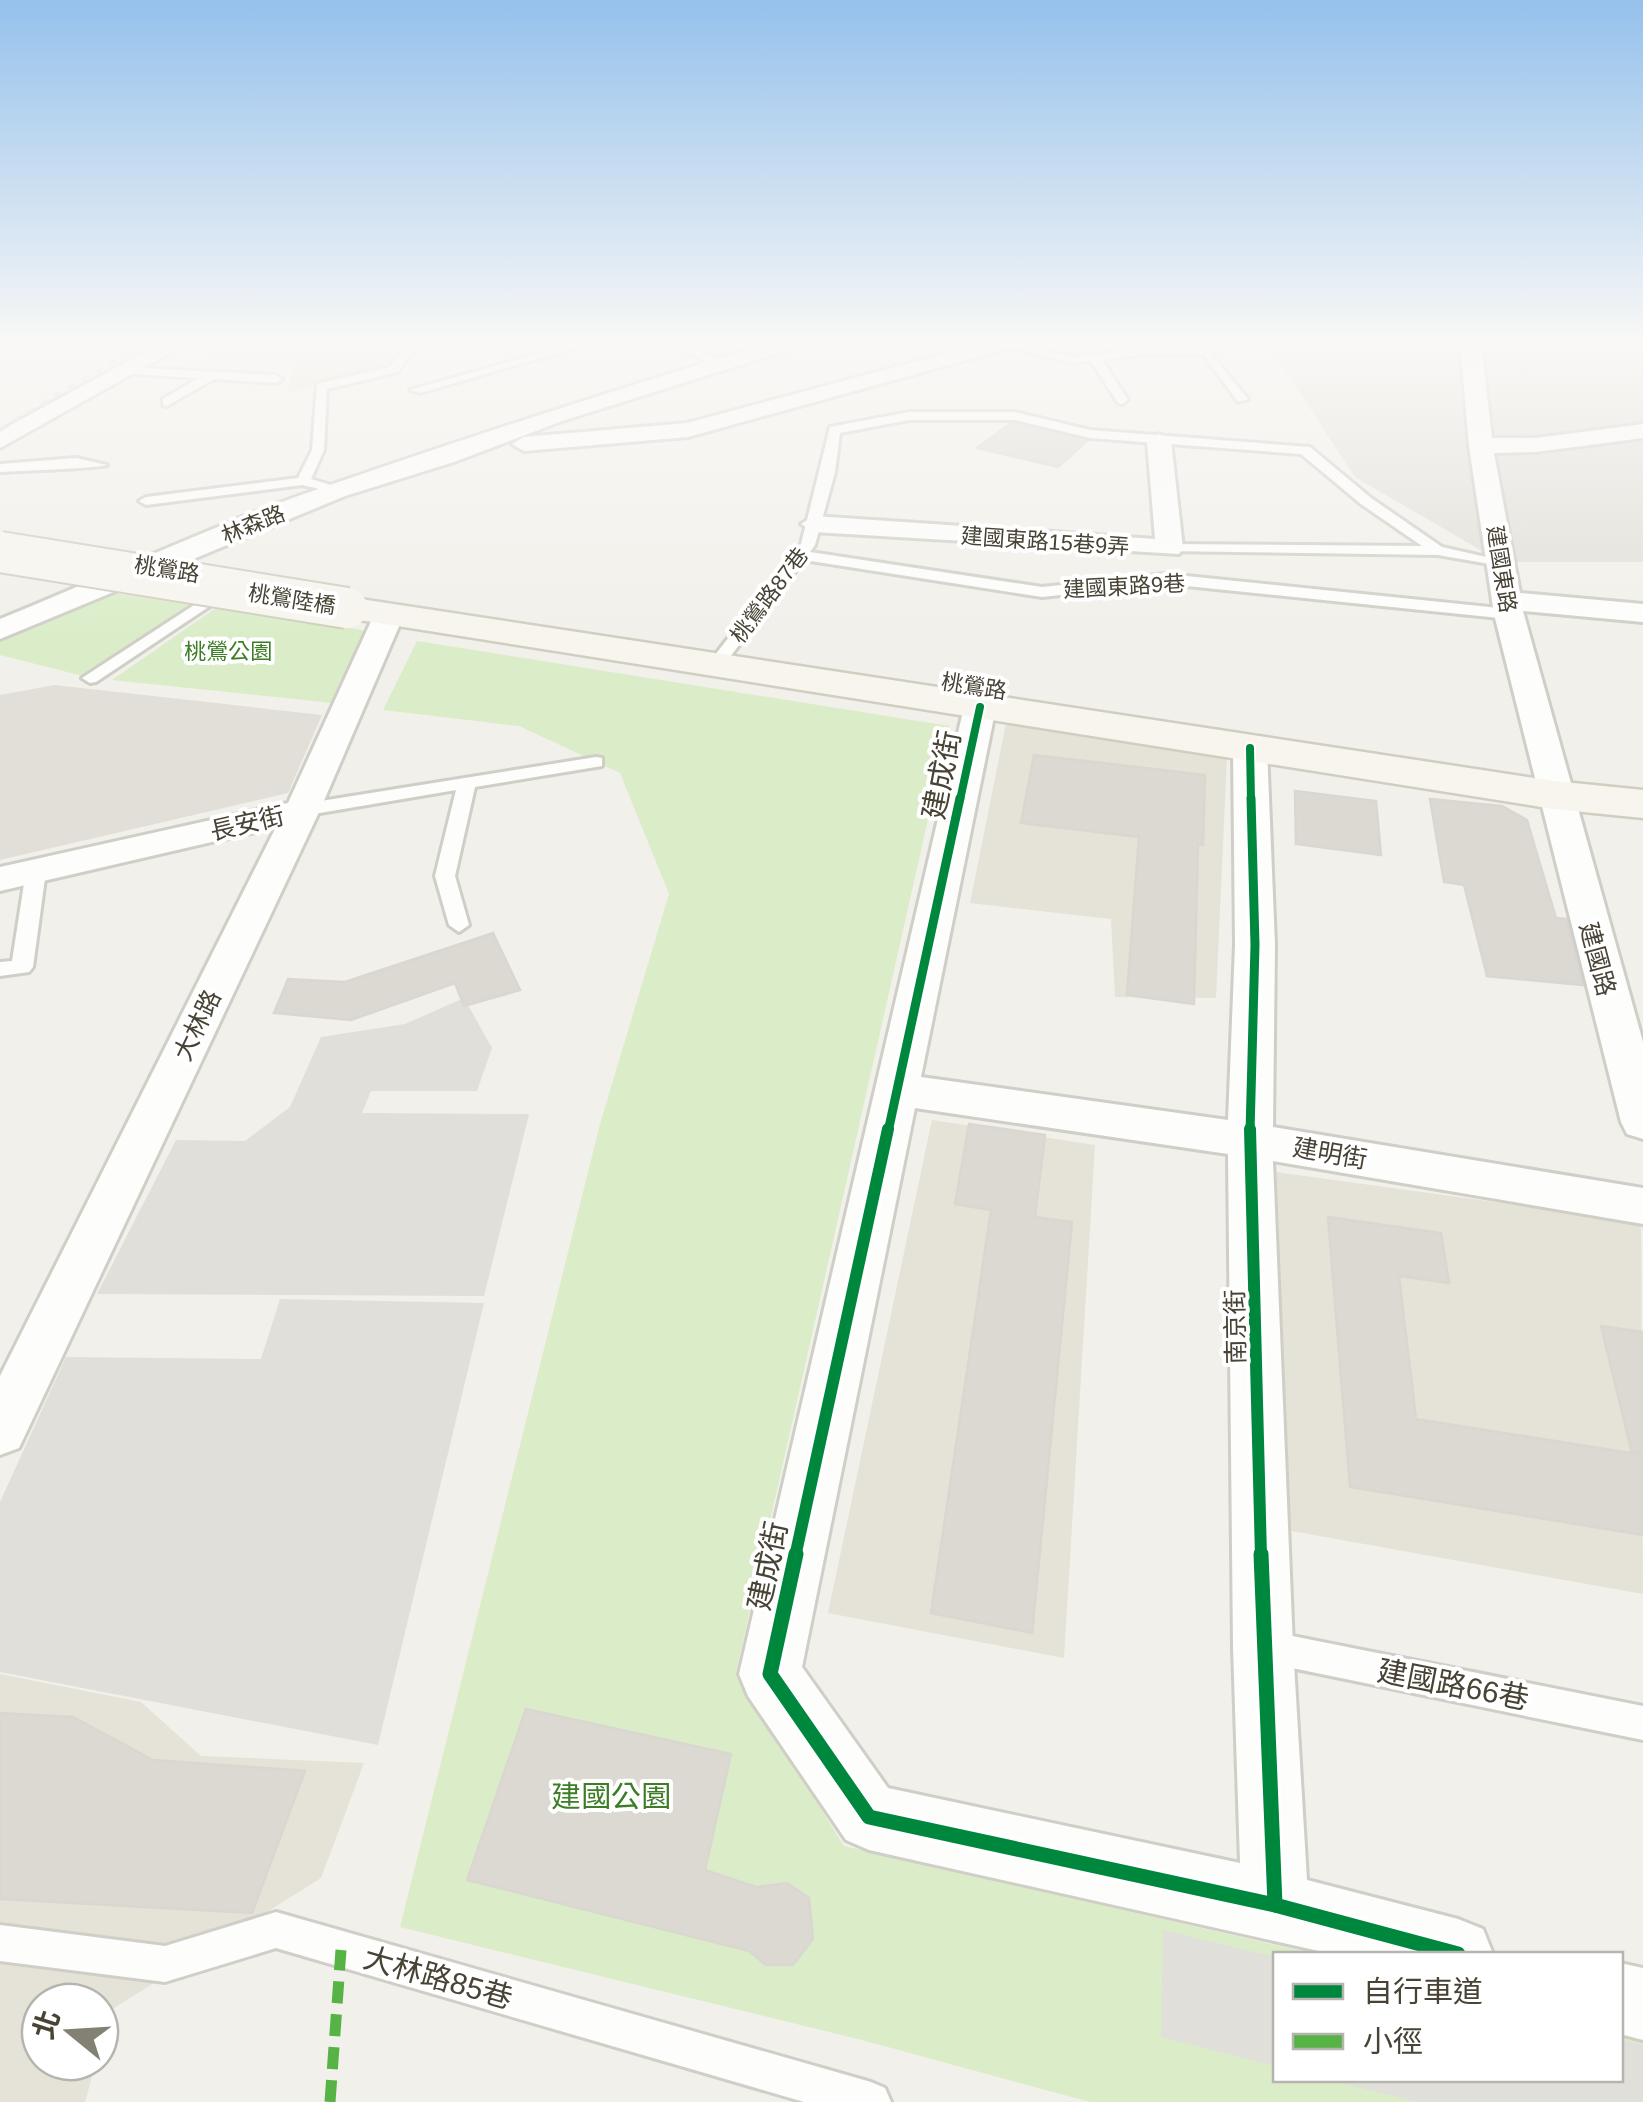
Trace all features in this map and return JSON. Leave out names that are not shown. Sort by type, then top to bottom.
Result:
[{"type":"main road","name":"桃鶯陸橋","points":[[0,552],[347,608]]},
{"type":"main road","name":"桃鶯路","points":[[347,608],[1554,795],[1643,804]]},
{"type":"street","name":"林森路","points":[[0,630],[105,572],[151,567],[336,491],[493,439]]},
{"type":"street","points":[[445,457],[570,439]]},
{"type":"street","name":"建國東路","points":[[1480,439],[1508,607],[1554,795]]},
{"type":"street","points":[[1481,446],[1581,439]]},
{"type":"street","points":[[1159,442],[1169,548]]},
{"type":"street","name":"建國東路15巷9弄","points":[[814,524],[1169,548]]},
{"type":"street","name":"桃鶯路","points":[[0,542],[208,601],[346,620],[388,617]]},
{"type":"street","name":"桃鶯路","points":[[151,567],[357,598],[388,617]]},
{"type":"street","name":"桃鶯路","points":[[0,568],[70,580],[105,572]]},
{"type":"street","points":[[1508,607],[1643,613]]},
{"type":"street","name":"大林路","points":[[0,1431],[302,810],[388,617]]},
{"type":"street","name":"建成街","points":[[980,707],[770,1674],[869,1817],[1275,1905],[1451,1952]]},
{"type":"street","name":"南京街","points":[[1250,748],[1255,945],[1250,1140],[1263,1647],[1275,1905]]},
{"type":"street","name":"建國路","points":[[1554,795],[1643,1122]]},
{"type":"street","name":"長安街","points":[[0,879],[302,810]]},
{"type":"street","name":"建明街","points":[[898,1090],[1250,1140],[1643,1206]]},
{"type":"lane","points":[[303,482],[318,450],[319,439]]},
{"type":"lane","name":"桃鶯路87巷","points":[[714,666],[801,555],[814,524],[833,439]]},
{"type":"lane","name":"桃鶯路87巷","points":[[1134,439],[1159,442]]},
{"type":"lane","points":[[1159,442],[1306,450],[1366,502],[1438,551]]},
{"type":"lane","points":[[0,468],[76,462],[100,465]]},
{"type":"lane","points":[[146,502],[303,482],[336,491]]},
{"type":"lane","points":[[1169,548],[1438,551],[1501,562]]},
{"type":"lane","name":"建國東路9巷","points":[[801,555],[1042,592],[1166,580],[1508,607]]},
{"type":"lane","points":[[90,678],[208,601]]},
{"type":"lane","name":"長安街","points":[[302,810],[596,762]]},
{"type":"lane","points":[[459,925],[445,876],[467,783]]},
{"type":"lane","points":[[0,970],[22,967],[36,870]]},
{"type":"lane","name":"建國路66巷","points":[[1263,1647],[1643,1723]]},
{"type":"lane","name":"大林路85巷","points":[[0,1943],[165,1964],[276,1930],[871,2102]]},
{"type":"shaded area","points":[[1330,439],[1643,439],[1643,562],[1501,562],[1355,477]]},
{"type":"shaded area","points":[[54,685],[322,715],[288,793],[0,860],[0,695]]},
{"type":"shaded area","points":[[1006,723],[1227,756],[1216,998],[1115,997],[1111,919],[970,903]]},
{"type":"shaded area","points":[[464,998],[492,1048],[477,1091],[371,1091],[362,1113],[529,1114],[484,1296],[97,1294],[176,1140],[245,1141],[290,1107],[321,1037],[405,1024]]},
{"type":"shaded area","points":[[932,1120],[1095,1145],[1064,1658],[828,1613]]},
{"type":"shaded area","points":[[1268,1171],[1641,1222],[1643,1594],[1286,1530]]},
{"type":"shaded area","points":[[280,1299],[484,1303],[378,1745],[0,1672],[0,1502],[66,1357],[261,1359]]},
{"type":"shaded area","points":[[0,1674],[141,1702],[201,1756],[364,1763],[321,1878],[120,2004],[120,1982],[20,1982],[20,2082],[90,2082],[85,2102],[0,2102]]},
{"type":"shaded area","points":[[1163,1930],[1273,1957],[1273,2065],[1161,2037]]},
{"type":"shaded area","points":[[1623,2040],[1643,2045],[1643,2102],[1417,2102],[1336,2082],[1623,2082]]},
{"type":"green space","points":[[106,592],[193,605],[83,676],[0,655],[0,639]]},
{"type":"green space","name":"桃鶯公園","points":[[216,608],[369,631],[332,703],[112,680]]},
{"type":"green space","name":"建國公園","points":[[417,641],[949,726],[736,1672],[844,1846],[1306,1952],[1273,1952],[1273,2082],[1623,2082],[1623,2025],[1643,2030],[1643,2102],[1090,2102],[862,2040],[400,1927],[600,1124],[669,894],[620,773],[519,726],[383,710]]},
{"type":"building","points":[[989,439],[1087,441],[1058,467],[977,448]]},
{"type":"building","points":[[1034,755],[1205,775],[1203,845],[1198,844],[1194,1004],[1127,995],[1139,837],[1021,823]]},
{"type":"building","points":[[1295,791],[1376,801],[1381,855],[1296,844]]},
{"type":"building","points":[[1430,799],[1502,806],[1527,820],[1556,918],[1566,919],[1583,985],[1487,976],[1464,885],[1444,882]]},
{"type":"building","points":[[493,933],[520,990],[464,1006],[455,983],[351,1020],[274,1013],[288,979],[345,982]]},
{"type":"building","points":[[969,1124],[1045,1135],[1035,1217],[1072,1222],[1032,1633],[931,1613],[991,1210],[955,1204]]},
{"type":"building","points":[[1328,1217],[1441,1233],[1449,1283],[1399,1276],[1416,1419],[1643,1455],[1643,1535],[1350,1487]]},
{"type":"building","points":[[1601,1326],[1643,1332],[1643,1452],[1632,1453]]},
{"type":"building","points":[[526,1709],[731,1754],[705,1870],[756,1887],[787,1883],[809,1898],[813,1939],[793,1965],[766,1965],[749,1951],[467,1880]]},
{"type":"building","points":[[0,1713],[73,1717],[153,1760],[305,1771],[252,1913],[0,1899]]},
{"type":"marked path","points":[[330,2102],[341,1950]]},
{"type":"cycle path","points":[[980,707],[770,1674],[869,1817],[1275,1905],[1451,1952]]},
{"type":"cycle path","points":[[1250,748],[1255,945],[1250,1140],[1263,1647],[1275,1905]]}]
